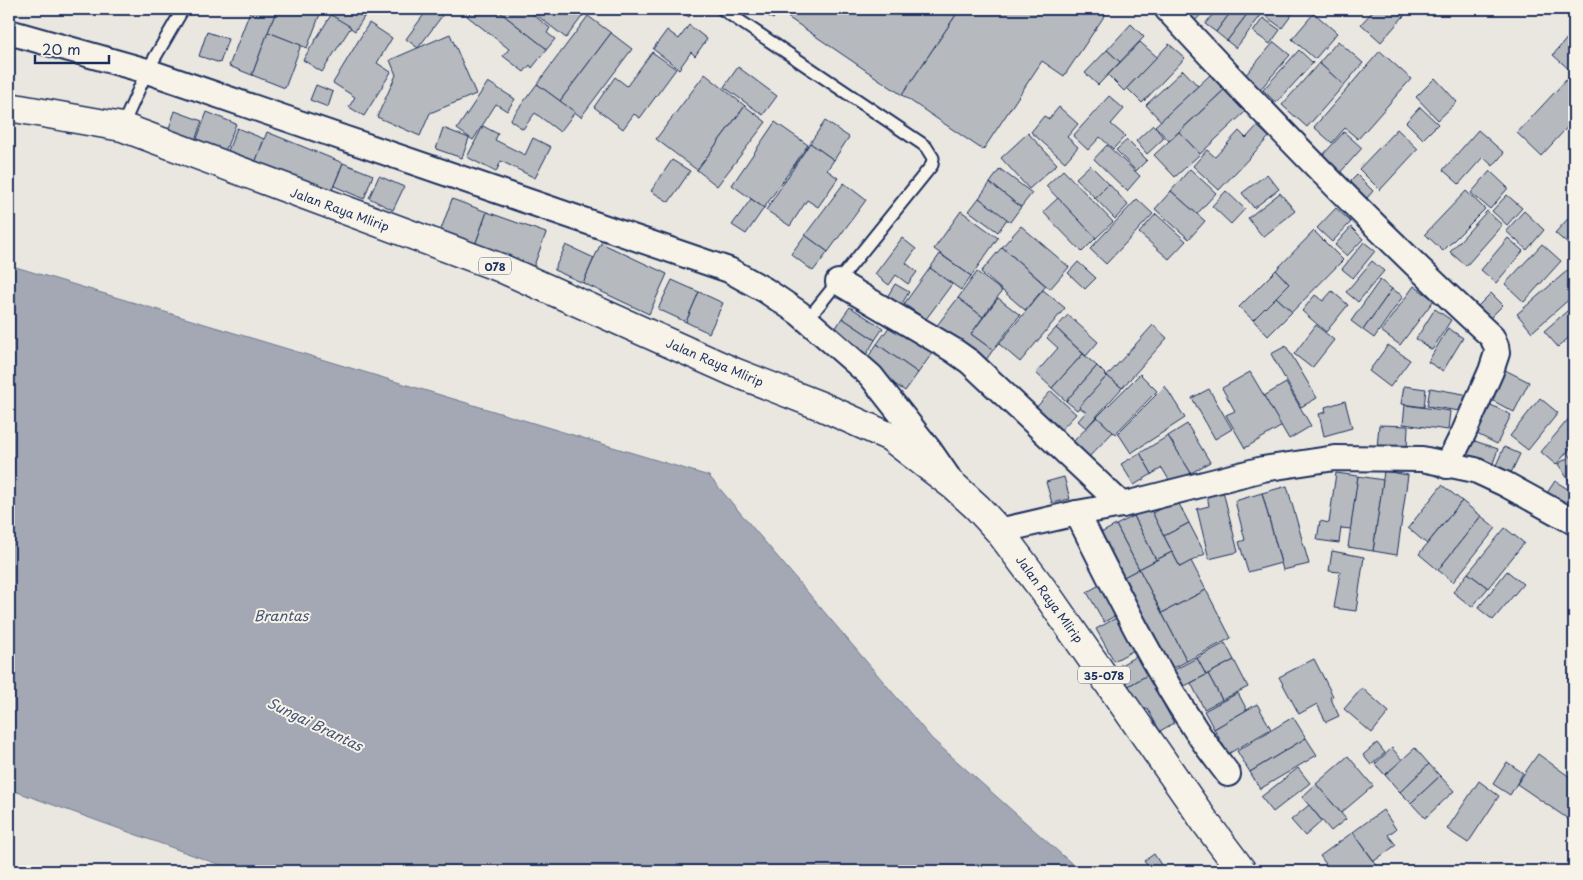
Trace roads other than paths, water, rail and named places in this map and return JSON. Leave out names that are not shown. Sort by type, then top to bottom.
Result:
[{"type":"main road","name":"Jalan Raya Mlirip","points":[[9,106],[122,127],[501,268],[734,372],[821,406],[890,437],[955,487],[999,531],[1050,599],[1206,823],[1242,871]]},
{"type":"street","points":[[1167,9],[1289,139],[1418,268],[1492,337],[1497,353],[1491,371],[1447,466]]},
{"type":"street","points":[[9,32],[147,72],[729,270],[765,290],[800,313],[871,376],[930,451],[955,487]]},
{"type":"street","points":[[838,282],[970,362],[1122,505]]},
{"type":"street","points":[[999,531],[1077,512],[1122,505],[1263,469],[1335,458],[1422,459],[1447,466],[1475,470],[1505,484],[1574,522]]},
{"type":"street","points":[[1077,512],[1132,621],[1160,671],[1192,725],[1228,774]]},
{"type":"lane","points":[[122,127],[147,72],[183,9]]},
{"type":"lane","points":[[722,9],[921,143],[933,158],[932,166],[807,320]]},
{"type":"water","name":"Brantas","points":[[9,265],[709,476],[932,739],[1080,871],[237,871],[9,789]]},
{"type":"water label","name":"Sungai Brantas","points":[[315,724]]}]
